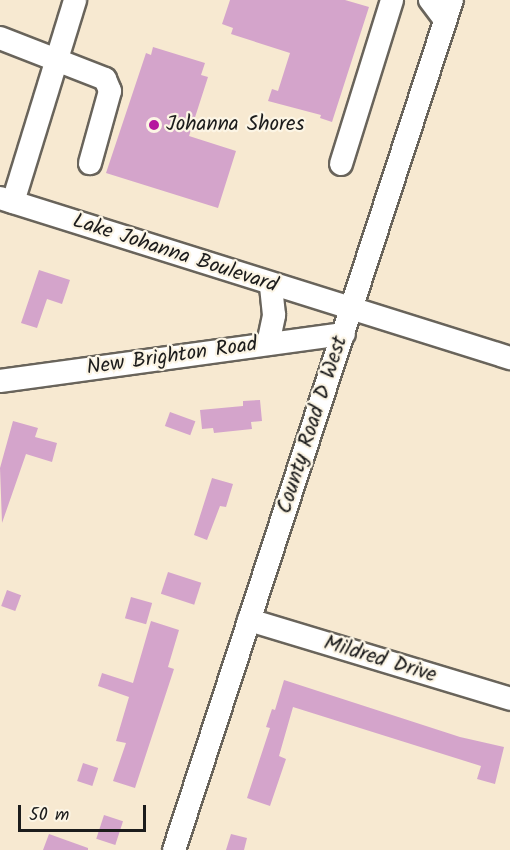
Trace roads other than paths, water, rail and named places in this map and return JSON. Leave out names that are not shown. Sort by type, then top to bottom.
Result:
[{"type":"street","points":[[4,199],[75,0]]},
{"type":"street","points":[[341,164],[392,0]]},
{"type":"street","points":[[430,0],[449,10]]},
{"type":"street","name":"County Road D West","points":[[174,850],[449,10]]},
{"type":"street","points":[[0,38],[95,72],[105,79],[110,91],[90,163]]},
{"type":"street","name":"Lake Johanna Boulevard","points":[[4,199],[351,310],[510,358]]},
{"type":"street","points":[[268,344],[274,315],[271,284]]},
{"type":"street","name":"New Brighton Road","points":[[0,381],[344,334]]},
{"type":"street","name":"Mildred Drive","points":[[249,620],[510,699]]},
{"type":"place","name":"Johanna Shores","points":[[154,125]]}]
